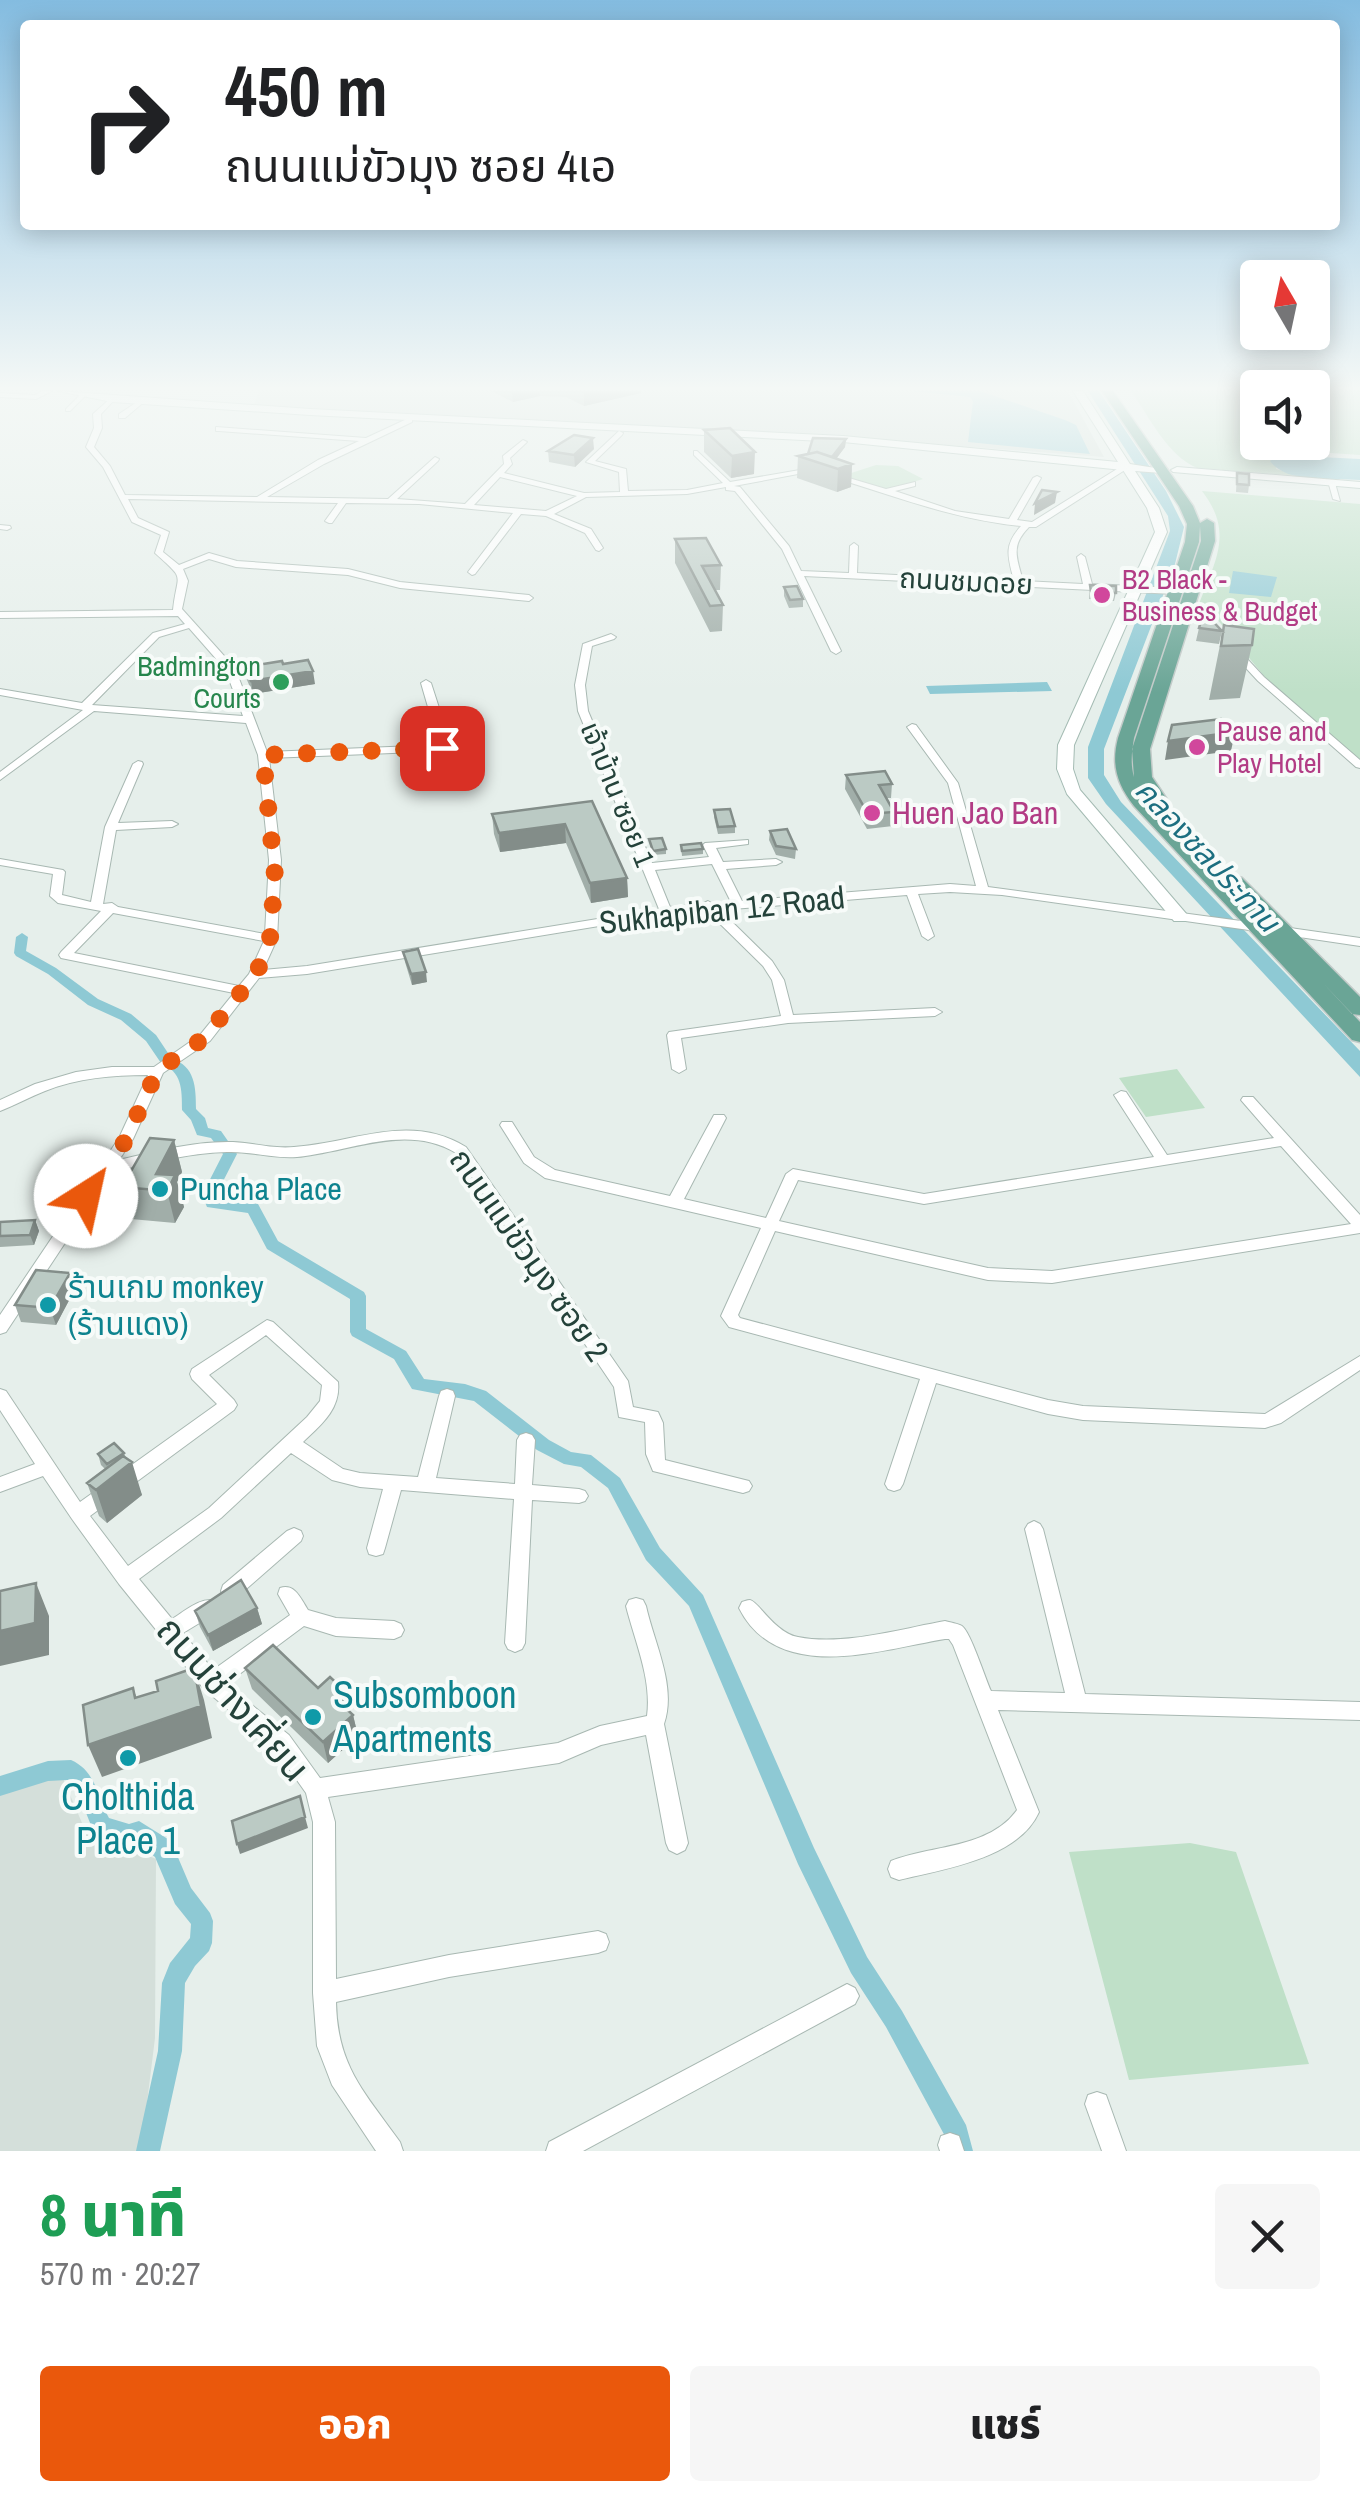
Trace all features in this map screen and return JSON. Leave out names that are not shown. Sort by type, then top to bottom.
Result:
[{"type":"main road","points":[[1179,491],[1194,524],[1175,591],[1185,610]]},
{"type":"main road","points":[[1187,491],[1202,509],[1208,541],[1141,749],[1142,778],[1156,800],[1305,978],[1360,1035]]},
{"type":"main road","points":[[1252,914],[1288,936],[1360,1009]]},
{"type":"main road","points":[[1288,936],[1283,939],[1306,963],[1305,978]]},
{"type":"street","points":[[0,1328],[126,1140],[157,1071],[204,1038],[255,975],[270,939],[275,860],[263,755],[230,668],[179,613],[176,604],[184,582],[178,568],[159,553],[166,534],[135,520],[119,491]]},
{"type":"street","points":[[256,500],[272,491]]},
{"type":"street","points":[[389,502],[400,491]]},
{"type":"street","points":[[468,506],[482,491]]},
{"type":"street","points":[[569,491],[624,495],[670,491]]},
{"type":"street","points":[[739,491],[777,534],[836,650]]},
{"type":"street","points":[[1012,523],[1030,491]]},
{"type":"street","points":[[1019,584],[1010,545],[1026,526],[1088,491]]},
{"type":"street","points":[[1142,491],[1153,508],[1160,532],[1066,745],[1065,770],[1080,801],[1185,918]]},
{"type":"street","points":[[1334,491],[1337,499]]},
{"type":"street","points":[[883,492],[961,514],[1026,526]]},
{"type":"street","points":[[546,514],[584,495]]},
{"type":"street","points":[[123,497],[423,502],[546,514],[588,531],[600,548]]},
{"type":"street","points":[[328,521],[344,501]]},
{"type":"street","points":[[412,514],[423,502]]},
{"type":"street","points":[[961,514],[969,505]]},
{"type":"street","points":[[472,572],[519,512]]},
{"type":"street","points":[[852,576],[854,546]]},
{"type":"street","points":[[178,568],[209,556],[236,564],[348,572],[400,585],[528,598]]},
{"type":"street","points":[[1081,558],[1088,587]]},
{"type":"street","name":"ถนนชมดอย","points":[[799,573],[1175,591]]},
{"type":"street","points":[[0,615],[179,613]]},
{"type":"street","points":[[0,777],[88,707],[156,634],[190,625]]},
{"type":"street","name":"เจ้าบ้าน ซอย 1","points":[[611,637],[588,644],[581,674],[584,712],[666,911]]},
{"type":"street","points":[[1226,641],[1262,679],[1360,765]]},
{"type":"street","points":[[263,755],[442,748],[446,745],[426,684]]},
{"type":"street","points":[[0,692],[88,707],[250,720]]},
{"type":"street","points":[[912,728],[953,783],[984,889]]},
{"type":"street","points":[[96,908],[111,828],[138,764]]},
{"type":"street","points":[[111,828],[172,824]]},
{"type":"street","points":[[737,903],[709,845],[744,842]]},
{"type":"street","points":[[0,862],[60,872],[57,899],[270,939]]},
{"type":"street","points":[[648,867],[776,862]]},
{"type":"street","name":"Sukhapiban 12 Road","points":[[255,975],[708,905],[911,891],[984,889],[1185,918],[1252,914]]},
{"type":"street","points":[[911,891],[928,936]]},
{"type":"street","points":[[708,905],[768,964],[778,980],[788,1019]]},
{"type":"street","points":[[112,907],[65,954],[243,991]]},
{"type":"street","points":[[1288,936],[1360,942]]},
{"type":"street","points":[[680,1069],[674,1034],[788,1019],[935,1012]]},
{"type":"street","points":[[0,1106],[62,1078],[101,1071],[157,1071]]},
{"type":"street","points":[[1121,1094],[1164,1161]]},
{"type":"street","points":[[1248,1100],[1360,1226]]},
{"type":"street","points":[[675,1202],[718,1118]]},
{"type":"street","points":[[507,1125],[529,1160],[550,1174],[954,1268],[1017,1277],[1052,1276],[1360,1226]]},
{"type":"street","name":"ถนนแม่ขัวมุง ซอย 2","points":[[106,1168],[206,1148],[232,1146],[280,1154],[365,1140],[442,1136],[461,1150],[622,1386],[626,1412],[652,1417],[656,1428],[653,1457],[659,1466],[744,1486]]},
{"type":"street","points":[[1285,1141],[924,1199],[793,1174],[729,1316],[735,1324],[1083,1413],[1265,1421],[1360,1362]]},
{"type":"street","points":[[78,1514],[228,1405],[198,1374],[267,1326],[330,1382],[328,1405],[290,1444],[215,1513],[126,1578]]},
{"type":"street","points":[[894,1484],[930,1375]]},
{"type":"street","name":"ถนนช่างเคี่ยน","points":[[0,1396],[46,1468],[126,1578],[211,1682],[282,1742],[315,1790],[324,1822],[324,1993],[330,2046],[340,2078],[391,2151]]},
{"type":"street","points":[[426,1485],[447,1396]]},
{"type":"street","points":[[515,1643],[526,1440]]},
{"type":"street","points":[[290,1444],[338,1475],[578,1496]]},
{"type":"street","points":[[0,1485],[46,1468]]},
{"type":"street","points":[[376,1548],[394,1482]]},
{"type":"street","points":[[1034,1528],[1077,1702]]},
{"type":"street","points":[[170,1631],[206,1609],[294,1536]]},
{"type":"street","points":[[287,1594],[302,1617],[336,1627],[394,1630]]},
{"type":"street","points":[[636,1606],[659,1700],[659,1716],[654,1724],[677,1843]]},
{"type":"street","points":[[749,1608],[760,1626],[783,1642],[808,1647],[945,1630],[955,1632],[986,1700],[1028,1812],[1022,1824],[967,1851],[900,1869]]},
{"type":"street","points":[[211,1682],[302,1617]]},
{"type":"street","points":[[986,1700],[1360,1711]]},
{"type":"street","points":[[315,1790],[558,1752],[600,1736],[654,1724]]},
{"type":"street","points":[[324,1993],[463,1964],[598,1942]]},
{"type":"street","points":[[558,2151],[847,1996]]},
{"type":"street","points":[[1097,2104],[1114,2151]]},
{"type":"shaded area","points":[[62,1776],[85,1830],[156,1859],[155,2038],[141,2151],[0,2151],[0,1795]]},
{"type":"green space","points":[[1202,491],[1360,504],[1360,760],[1269,682],[1216,618],[1197,610],[1215,563],[1220,536],[1212,507]]},
{"type":"green space","points":[[1177,1069],[1205,1108],[1146,1117],[1119,1078]]},
{"type":"green space","points":[[1190,1843],[1236,1852],[1309,2064],[1129,2080],[1069,1852]]},
{"type":"water","points":[[1152,491],[1166,491],[1184,527],[1175,564],[1104,749],[1104,775],[1121,802],[1360,1051],[1360,1077],[1106,804],[1088,778],[1088,747],[1170,531],[1168,516]]},
{"type":"water","points":[[1233,571],[1277,577],[1271,597],[1229,593]]},
{"type":"water","points":[[1047,682],[1052,691],[930,694],[926,686]]},
{"type":"building","points":[[1041,491],[1057,492],[1035,503]]},
{"type":"building","points":[[706,538],[721,565],[702,566],[723,605],[710,606],[675,539]]},
{"type":"building","points":[[1090,585],[1116,586],[1116,593],[1091,591]]},
{"type":"building","points":[[797,586],[803,599],[790,600],[784,587]]},
{"type":"building","points":[[1204,612],[1222,631],[1199,628]]},
{"type":"building","points":[[1224,625],[1254,629],[1252,645],[1221,646]]},
{"type":"building","points":[[308,660],[313,671],[251,681],[245,667],[282,661],[283,664]]},
{"type":"building","points":[[1221,719],[1235,732],[1168,741],[1172,725]]},
{"type":"building","points":[[885,771],[892,784],[879,785],[894,812],[868,814],[846,775]]},
{"type":"building","points":[[592,801],[627,878],[590,883],[565,824],[499,833],[492,814]]},
{"type":"building","points":[[730,809],[735,826],[718,827],[714,810]]},
{"type":"building","points":[[787,829],[796,849],[776,846],[770,831]]},
{"type":"building","points":[[662,838],[666,849],[653,851],[649,839]]},
{"type":"building","points":[[701,843],[703,849],[682,851],[681,845]]},
{"type":"building","points":[[418,949],[426,972],[411,974],[403,952]]},
{"type":"building","points":[[150,1138],[174,1140],[156,1174],[175,1175],[167,1191],[122,1187]]},
{"type":"building","points":[[35,1220],[30,1235],[0,1236],[0,1222]]},
{"type":"building","points":[[36,1270],[70,1273],[50,1308],[15,1305]]},
{"type":"building","points":[[114,1443],[124,1453],[107,1464],[98,1454]]},
{"type":"building","points":[[123,1456],[132,1462],[96,1490],[87,1483]]},
{"type":"building","points":[[241,1580],[257,1608],[208,1635],[195,1611]]},
{"type":"building","points":[[36,1583],[35,1623],[0,1631],[0,1591]]},
{"type":"building","points":[[273,1645],[318,1688],[330,1677],[345,1691],[336,1699],[353,1715],[323,1742],[245,1668]]},
{"type":"building","points":[[194,1668],[201,1706],[88,1745],[83,1705],[133,1688],[135,1698],[158,1691],[156,1681]]},
{"type":"building","points":[[300,1796],[305,1817],[237,1844],[232,1821]]},
{"type":"waterway","points":[[22,937],[20,953],[93,1002],[126,1017],[151,1038],[166,1060]]},
{"type":"waterway","points":[[173,1063],[186,1078],[189,1110],[198,1118],[202,1132],[216,1134],[230,1154],[209,1195],[212,1203],[253,1208],[272,1245],[358,1296],[358,1332],[400,1355],[418,1384],[480,1396],[543,1445],[570,1459],[585,1460],[614,1483],[653,1554],[696,1601],[806,1856],[859,1965],[894,2019],[957,2134],[961,2151]]},
{"type":"waterway","points":[[0,1786],[48,1771],[71,1770],[84,1784],[102,1826],[129,1834],[139,1831],[163,1849],[183,1896],[202,1921],[201,1943],[173,1983],[170,2051],[148,2151]]},
{"type":"place","name":"B2 Black - Business & Budget","points":[[1102,595]]},
{"type":"place","name":"Badmington Courts","points":[[281,682]]},
{"type":"place","name":"Pause and Play Hotel","points":[[1197,747]]},
{"type":"place","name":"Huen Jao Ban","points":[[872,813]]},
{"type":"place","name":"Puncha Place","points":[[160,1189]]},
{"type":"place","name":"ร้านเกม monkey (ร้านแดง)","points":[[48,1305]]},
{"type":"place","name":"Subsomboon Apartments","points":[[313,1717]]},
{"type":"place","name":"Cholthida Place 1","points":[[128,1758]]},
{"type":"route","points":[[86,1196],[126,1140],[157,1071],[204,1038],[255,975],[264,957],[270,939],[275,860],[263,755],[442,748]]},
{"type":"water label","name":"คลองชลประทาน","points":[[1207,856]]}]
